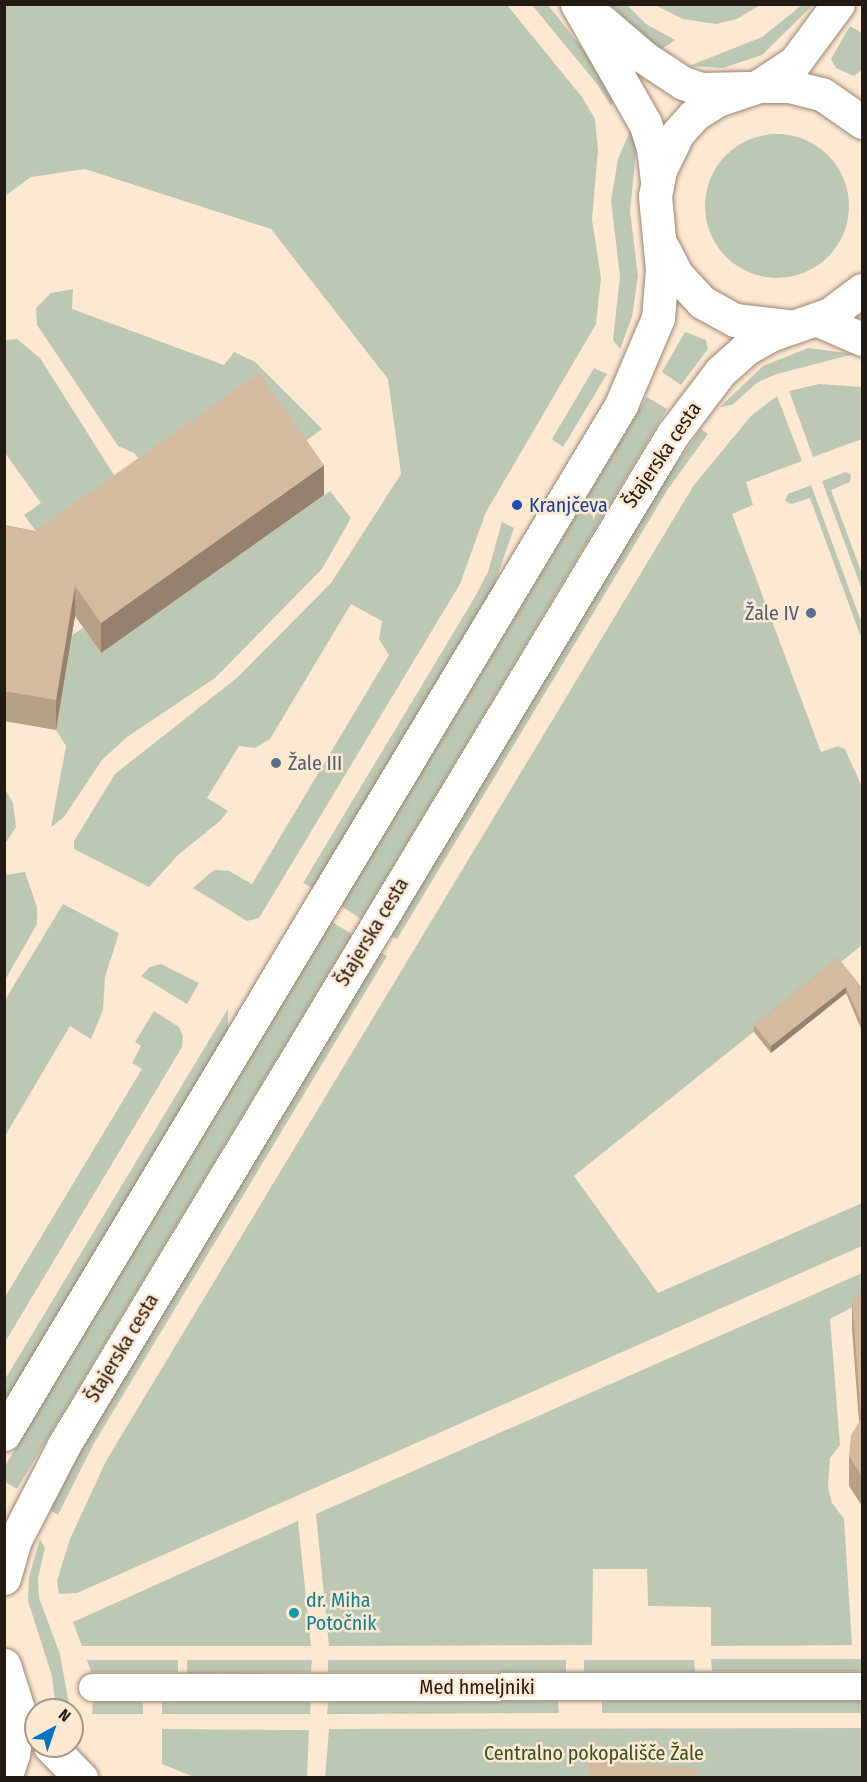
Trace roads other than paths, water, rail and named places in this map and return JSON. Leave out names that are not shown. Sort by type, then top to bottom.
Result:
[{"type":"main road","points":[[4,1434],[602,442],[658,318],[663,283],[653,148],[645,123],[577,4]]},
{"type":"main road","points":[[582,4],[645,58],[683,83],[701,89],[789,86],[822,94],[862,122]]},
{"type":"main road","points":[[657,183],[664,159],[686,123],[717,100],[753,87],[795,62],[838,4]]},
{"type":"main road","points":[[658,233],[676,274],[702,302],[754,325],[805,323],[862,339]]},
{"type":"main road","name":"Štajerska cesta","points":[[4,1578],[15,1539],[58,1455],[654,463],[720,372],[747,348],[841,308],[862,290]]},
{"type":"main road","points":[[4,1665],[24,1712]]},
{"type":"main road","points":[[10,1774],[24,1734]]},
{"type":"main road","points":[[62,1758],[81,1778]]},
{"type":"street","name":"Med hmeljniki","points":[[92,1687],[862,1686]]},
{"type":"place","name":"Kranjčeva","points":[[517,505]]},
{"type":"place","name":"Žale IV","points":[[811,613]]},
{"type":"place","name":"Žale III","points":[[276,763]]},
{"type":"place","name":"dr. Miha Potočnik","points":[[294,1613]]},
{"type":"park label","name":"Centralno pokopališče Žale","points":[[594,1753]]}]
